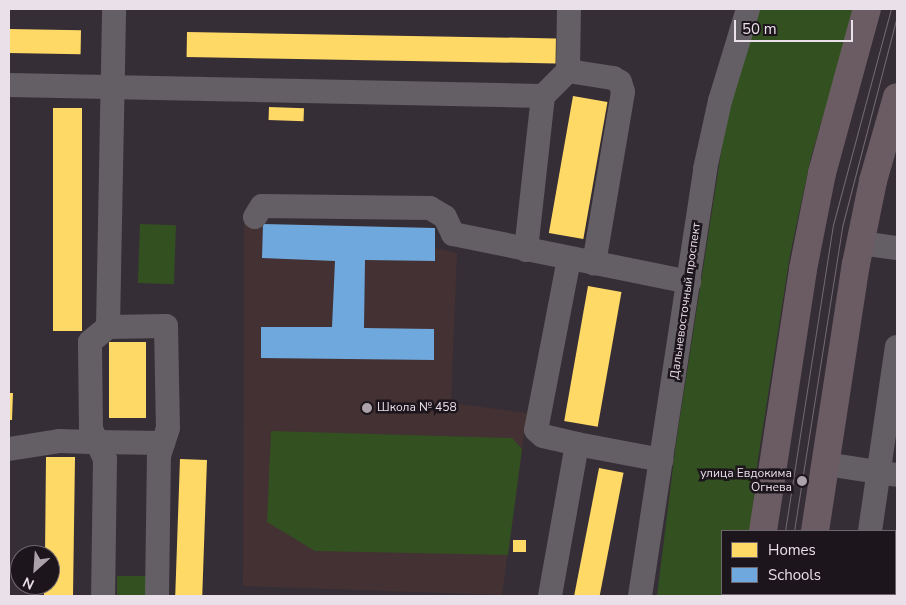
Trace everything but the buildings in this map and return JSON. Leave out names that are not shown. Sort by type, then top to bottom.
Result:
[{"type":"main road","points":[[763,530],[803,269],[822,173],[867,9]]},
{"type":"main road","points":[[815,530],[860,244],[873,181],[897,97]]},
{"type":"street","points":[[108,327],[114,9]]},
{"type":"street","points":[[526,250],[543,96],[568,70],[569,9]]},
{"type":"street","name":"Дальневосточный проспект","points":[[640,596],[705,169],[718,109],[747,9]]},
{"type":"street","points":[[568,70],[612,78],[620,82],[623,92],[594,264]]},
{"type":"street","points":[[9,85],[543,96]]},
{"type":"street","points":[[255,217],[262,206],[430,208],[445,217],[453,234],[689,282]]},
{"type":"street","points":[[860,244],[897,248]]},
{"type":"street","points":[[569,259],[536,430],[543,436],[662,460]]},
{"type":"street","points":[[103,596],[104,459],[90,429],[90,342],[108,327],[166,326],[168,428],[159,456],[157,596]]},
{"type":"street","points":[[870,530],[888,474],[897,347]]},
{"type":"street","points":[[9,448],[60,441],[163,443]]},
{"type":"street","points":[[550,596],[577,444]]},
{"type":"street","points":[[826,464],[888,474]]},
{"type":"shaded area","name":"Школа № 458","points":[[244,215],[264,224],[435,228],[435,248],[457,253],[451,403],[527,413],[502,595],[243,586]]},
{"type":"green space","points":[[759,9],[855,9],[811,157],[790,255],[758,459],[750,530],[721,530],[721,595],[741,596],[657,596],[676,443],[728,108]]},
{"type":"green space","points":[[140,224],[176,225],[174,284],[138,283]]},
{"type":"green space","points":[[271,431],[512,438],[522,449],[508,555],[315,551],[267,522]]},
{"type":"green space","points":[[117,576],[146,576],[146,596],[117,596]]},
{"type":"tram line","points":[[785,530],[833,225],[891,9]]},
{"type":"tram line","points":[[794,530],[842,227],[897,16]]},
{"type":"place","name":"Школа № 458","points":[[367,408]]},
{"type":"place","name":"улица Евдокима Огнева","points":[[802,481]]}]
